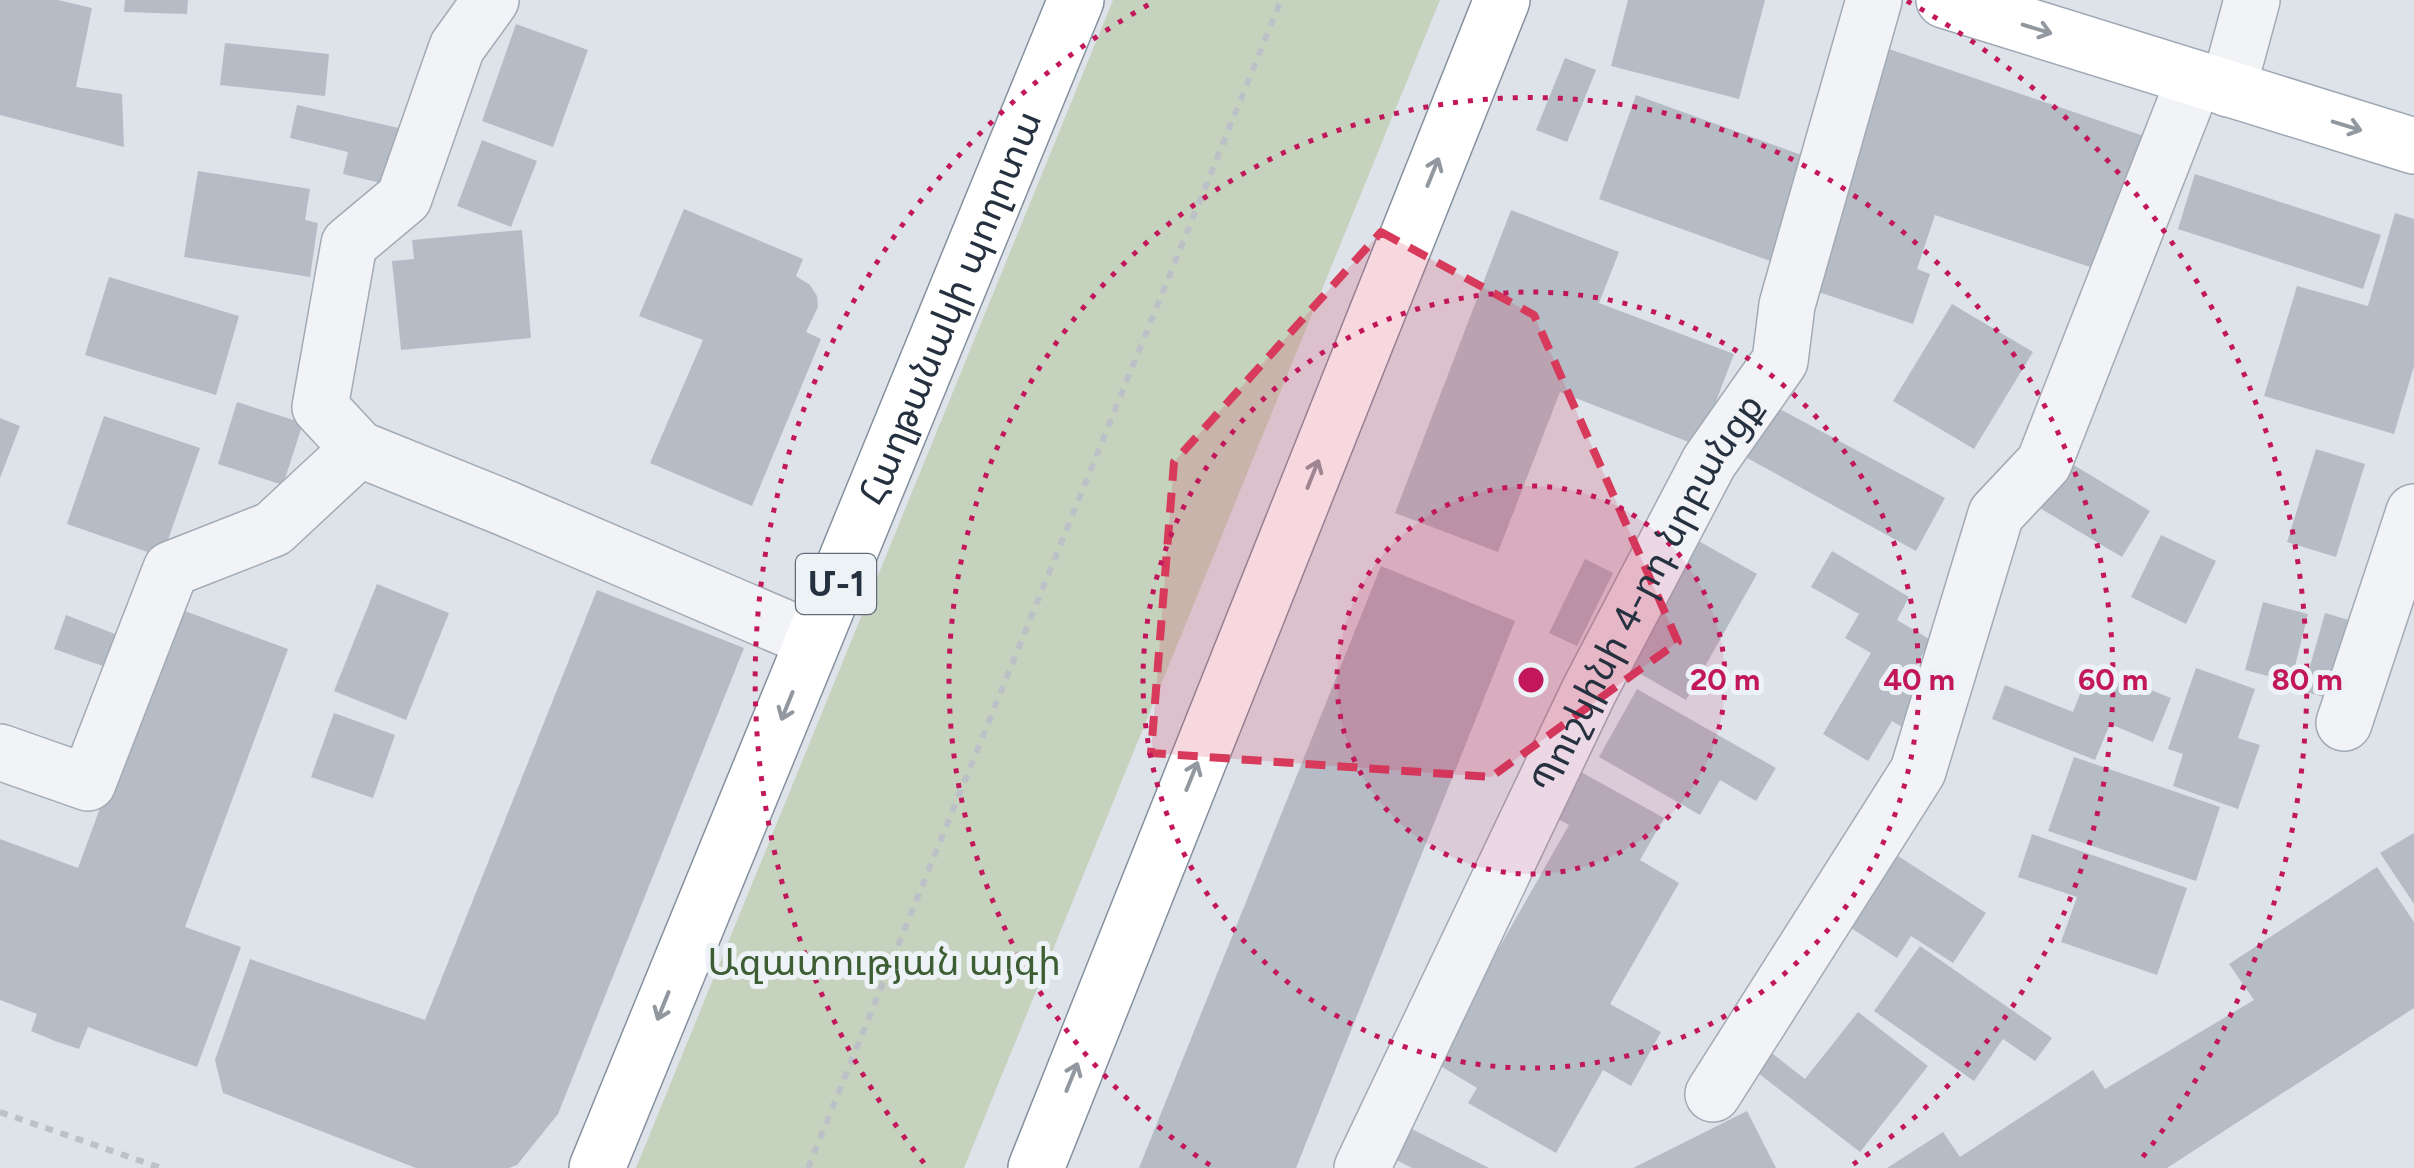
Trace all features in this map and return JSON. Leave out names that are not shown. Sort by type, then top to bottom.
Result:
[{"type":"main road","name":"Հաղթանակի պողոտա","points":[[597,1168],[1076,0]]},
{"type":"main road","points":[[1036,1168],[1502,0]]},
{"type":"main road","points":[[1944,0],[2414,146]]},
{"type":"street","points":[[491,0],[458,48],[404,198],[350,244],[320,408],[359,449],[814,640]]},
{"type":"street","name":"Պուշկինի 4-րդ նրբանցք","points":[[1362,1168],[1589,692],[1709,462],[1780,360],[1787,304],[1874,0]]},
{"type":"street","points":[[1713,1094],[1918,771],[1996,514],[2044,463],[2211,83],[2252,0]]},
{"type":"street","points":[[0,752],[88,782],[171,569],[273,529],[359,449]]},
{"type":"street","points":[[2344,723],[2414,512]]},
{"type":"path","points":[[808,1168],[1281,0]]},
{"type":"path","points":[[0,1112],[160,1168]]},
{"type":"highlighted area","points":[[1381,232],[1534,315],[1678,642],[1491,777],[1151,753],[1174,462]]},
{"type":"green space","name":"Ազատության այգի","points":[[1113,0],[1440,0],[964,1168],[636,1168]]},
{"type":"building","points":[[0,0],[58,0],[92,8],[76,87],[122,94],[124,147],[0,115]]},
{"type":"building","points":[[125,0],[188,0],[187,14],[124,12]]},
{"type":"building","points":[[1628,0],[1765,0],[1739,99],[1611,66]]},
{"type":"building","points":[[516,24],[588,50],[553,147],[482,121]]},
{"type":"building","points":[[225,43],[329,54],[325,96],[220,85]]},
{"type":"building","points":[[1883,47],[2147,137],[2102,271],[1935,215],[1917,269],[1930,274],[1913,324],[1801,286]]},
{"type":"building","points":[[1565,58],[1596,70],[1567,142],[1536,130]]},
{"type":"building","points":[[1636,95],[1810,158],[1773,262],[1599,199]]},
{"type":"building","points":[[297,105],[399,128],[385,184],[343,174],[348,152],[290,138]]},
{"type":"building","points":[[482,140],[537,161],[511,227],[457,206]]},
{"type":"building","points":[[198,171],[310,189],[305,220],[318,223],[310,277],[184,257]]},
{"type":"building","points":[[2195,174],[2381,235],[2363,289],[2178,229]]},
{"type":"building","points":[[684,209],[803,259],[796,276],[810,285],[817,296],[818,307],[806,332],[821,339],[752,506],[650,463],[703,340],[639,316]]},
{"type":"building","points":[[1511,210],[1619,252],[1599,303],[1734,354],[1699,446],[1560,392],[1498,552],[1395,513]]},
{"type":"building","points":[[2395,213],[2414,219],[2414,366],[2394,434],[2264,396],[2297,286],[2368,306]]},
{"type":"building","points":[[522,230],[531,338],[401,350],[392,261],[414,259],[412,240]]},
{"type":"building","points":[[109,277],[239,316],[216,395],[85,355]]},
{"type":"building","points":[[1952,304],[2033,352],[1974,449],[1893,401]]},
{"type":"building","points":[[237,402],[303,423],[283,485],[218,464]]},
{"type":"building","points":[[1767,402],[1945,498],[1916,551],[1738,453]]},
{"type":"building","points":[[104,416],[200,448],[162,557],[67,524]]},
{"type":"building","points":[[0,418],[20,426],[0,478]]},
{"type":"building","points":[[2316,449],[2365,464],[2336,557],[2287,542]]},
{"type":"building","points":[[2067,461],[2150,511],[2122,557],[2038,507]]},
{"type":"building","points":[[1688,535],[1757,574],[1686,700],[1618,661]]},
{"type":"building","points":[[2161,535],[2216,561],[2186,624],[2131,597]]},
{"type":"building","points":[[1832,551],[1909,597],[1897,620],[1931,640],[1910,676],[1932,689],[1907,730],[1892,721],[1868,761],[1823,734],[1871,653],[1845,638],[1859,614],[1811,587]]},
{"type":"building","points":[[1585,559],[1613,573],[1577,646],[1549,633]]},
{"type":"building","points":[[1381,566],[1515,621],[1296,1168],[1139,1168]]},
{"type":"building","points":[[377,584],[449,613],[406,720],[334,691]]},
{"type":"building","points":[[597,590],[744,648],[558,1114],[517,1165],[416,1168],[223,1093],[215,1060],[250,959],[425,1020]]},
{"type":"building","points":[[2263,602],[2308,614],[2291,682],[2245,670]]},
{"type":"building","points":[[174,607],[288,649],[185,927],[241,947],[197,1067],[88,1027],[79,1049],[55,1041],[31,1031],[37,1014],[0,1000],[0,839],[78,868]]},
{"type":"building","points":[[2325,613],[2352,621],[2330,699],[2303,691]]},
{"type":"building","points":[[66,615],[128,639],[120,672],[54,649]]},
{"type":"building","points":[[2091,666],[2171,698],[2153,742],[2110,724],[2095,760],[1992,719],[2005,685],[2073,712]]},
{"type":"building","points":[[2196,668],[2255,689],[2238,738],[2260,745],[2238,809],[2173,786],[2183,754],[2168,749]]},
{"type":"building","points":[[1637,689],[1776,768],[1756,801],[1720,780],[1700,815],[1599,757]]},
{"type":"building","points":[[334,713],[395,735],[373,798],[311,777]]},
{"type":"building","points":[[2074,757],[2220,807],[2196,881],[2048,831]]},
{"type":"building","points":[[1581,772],[1664,818],[1640,860],[1679,883],[1610,1004],[1661,1032],[1631,1086],[1603,1070],[1556,1153],[1468,1103],[1477,1088],[1434,1062],[1569,825],[1556,818]]},
{"type":"building","points":[[2414,833],[2414,904],[2380,853]]},
{"type":"building","points":[[2032,834],[2187,888],[2157,975],[2061,942],[2077,897],[2018,877]]},
{"type":"building","points":[[1895,854],[1986,913],[1953,963],[1911,936],[1897,958],[1848,926]]},
{"type":"building","points":[[2377,867],[2414,922],[2414,1008],[2167,1168],[1887,1168],[1943,1132],[1960,1157],[2093,1070],[2105,1089],[2254,1000],[2229,964]]},
{"type":"building","points":[[1920,946],[2052,1038],[2035,1061],[2003,1039],[1974,1081],[1874,1011]]},
{"type":"building","points":[[1858,1012],[1928,1066],[1860,1152],[1749,1066],[1764,1047],[1805,1079]]},
{"type":"building","points":[[1747,1111],[1776,1168],[1633,1168]]},
{"type":"building","points":[[1404,1125],[1489,1168],[1412,1168],[1387,1155]]}]
